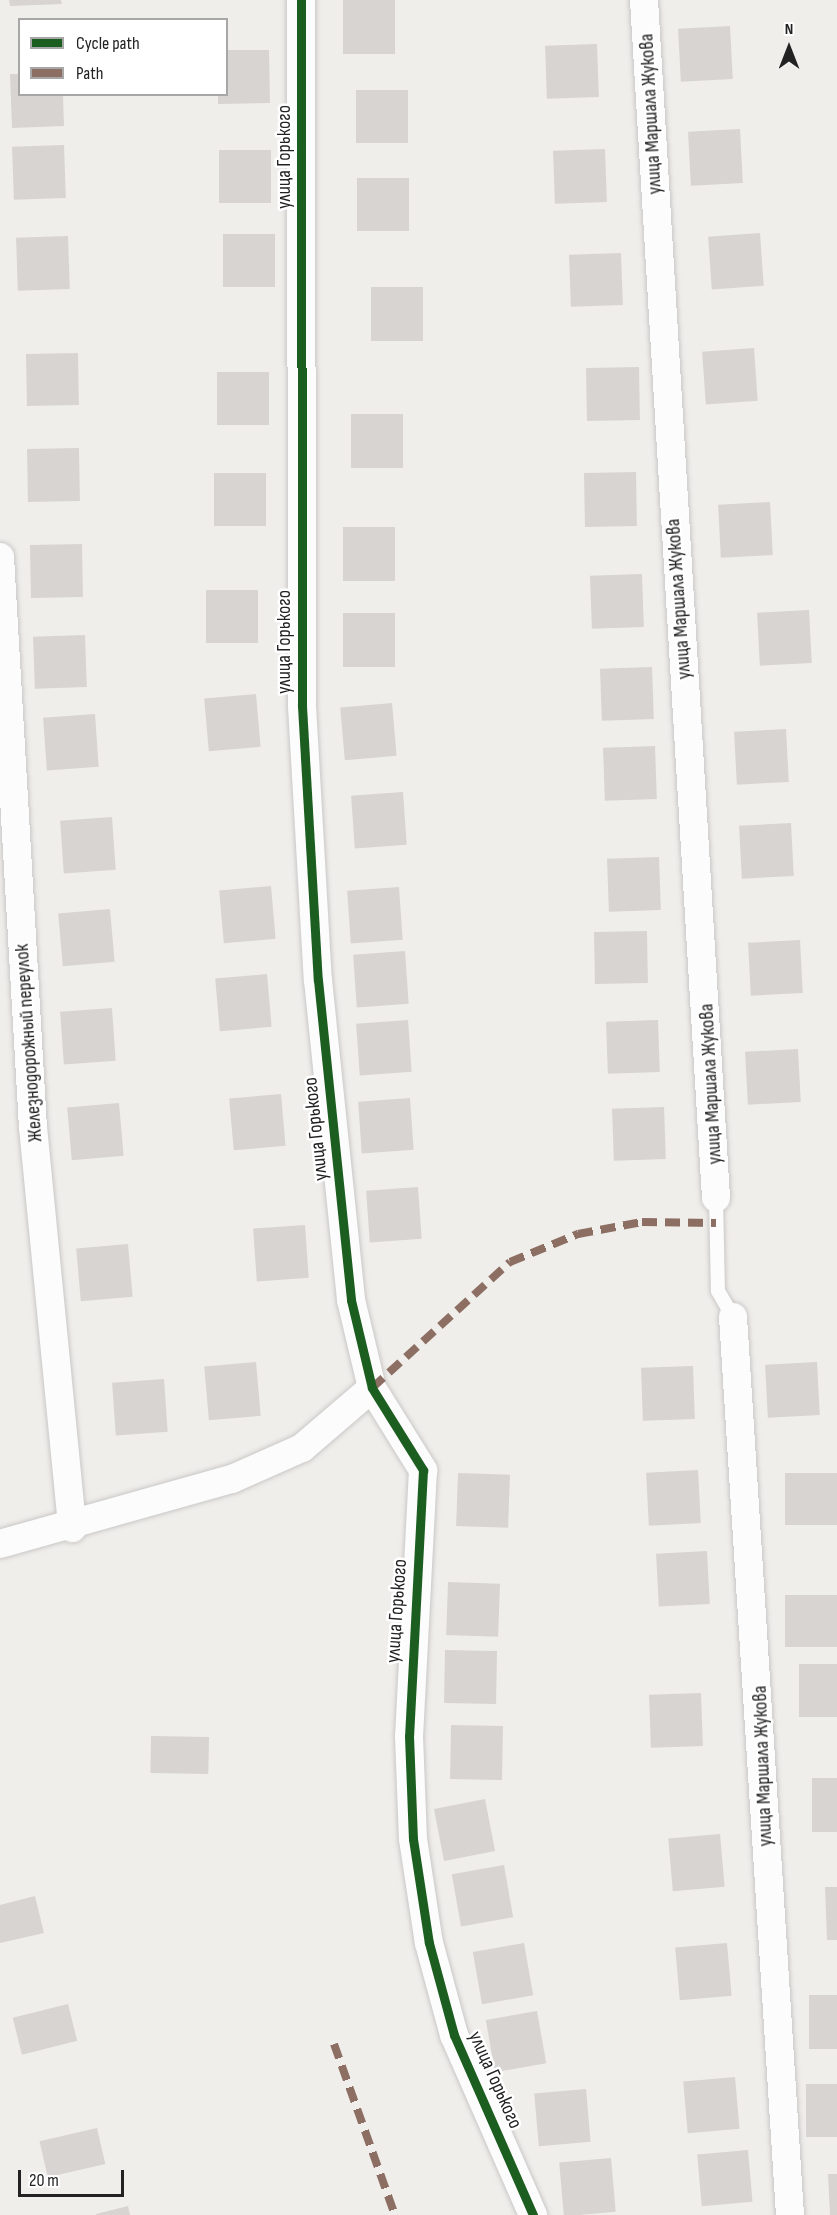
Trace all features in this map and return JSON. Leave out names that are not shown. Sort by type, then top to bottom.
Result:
[{"type":"street","name":"улица Горького","points":[[301,0],[302,706],[320,1003],[351,1300],[372,1388],[423,1470],[409,1736],[413,1839],[429,1943],[454,2035],[533,2215]]},
{"type":"street","name":"улица Маршала Жукова","points":[[644,0],[716,1198]]},
{"type":"street","name":"Железнодорожный переулок","points":[[0,557],[33,1127],[72,1528]]},
{"type":"street","name":"улица Маршала Жукова","points":[[733,1317],[790,2215]]},
{"type":"street","points":[[0,1544],[72,1528],[232,1479],[302,1448],[372,1388]]},
{"type":"lane","points":[[716,1198],[718,1291],[733,1317]]},
{"type":"building","points":[[9,0],[61,0],[62,4],[10,6]]},
{"type":"building","points":[[343,0],[395,0],[395,54],[343,54]]},
{"type":"building","points":[[730,26],[733,79],[681,82],[678,29]]},
{"type":"building","points":[[597,44],[599,97],[547,99],[545,46]]},
{"type":"building","points":[[228,50],[269,50],[270,103],[218,104],[218,96],[228,96]]},
{"type":"building","points":[[10,74],[18,74],[18,96],[63,96],[64,126],[12,128]]},
{"type":"building","points":[[356,90],[408,90],[408,143],[356,143]]},
{"type":"building","points":[[740,129],[743,183],[691,186],[688,132]]},
{"type":"building","points":[[64,145],[66,198],[14,200],[12,147]]},
{"type":"building","points":[[605,149],[607,202],[555,204],[553,151]]},
{"type":"building","points":[[219,150],[271,150],[271,203],[219,203]]},
{"type":"building","points":[[357,178],[409,178],[409,231],[357,231]]},
{"type":"building","points":[[760,233],[764,286],[712,289],[708,237]]},
{"type":"building","points":[[223,234],[275,234],[275,287],[223,287]]},
{"type":"building","points":[[68,236],[70,289],[18,291],[16,238]]},
{"type":"building","points":[[621,253],[623,305],[571,307],[569,255]]},
{"type":"building","points":[[371,287],[423,287],[423,341],[371,341]]},
{"type":"building","points":[[754,348],[758,401],[706,404],[702,352]]},
{"type":"building","points":[[78,353],[79,405],[27,406],[26,354]]},
{"type":"building","points":[[639,367],[640,420],[587,421],[586,368]]},
{"type":"building","points":[[217,372],[269,372],[269,425],[217,425]]},
{"type":"building","points":[[351,414],[403,414],[403,468],[351,468]]},
{"type":"building","points":[[79,448],[80,501],[28,502],[27,449]]},
{"type":"building","points":[[636,472],[637,526],[585,527],[584,473]]},
{"type":"building","points":[[214,473],[266,473],[266,526],[214,526]]},
{"type":"building","points":[[770,502],[773,555],[721,558],[718,505]]},
{"type":"building","points":[[343,527],[395,527],[395,581],[343,581]]},
{"type":"building","points":[[82,544],[83,597],[31,598],[30,545]]},
{"type":"building","points":[[642,574],[644,627],[592,629],[590,576]]},
{"type":"building","points":[[206,590],[258,590],[258,643],[206,643]]},
{"type":"building","points":[[809,610],[812,663],[760,666],[757,613]]},
{"type":"building","points":[[343,613],[395,613],[395,667],[343,667]]},
{"type":"building","points":[[85,635],[87,687],[35,689],[33,637]]},
{"type":"building","points":[[652,667],[654,719],[602,721],[600,669]]},
{"type":"building","points":[[256,694],[261,747],[209,751],[204,699]]},
{"type":"building","points":[[392,703],[397,756],[345,760],[340,708]]},
{"type":"building","points":[[95,714],[99,767],[47,770],[43,718]]},
{"type":"building","points":[[786,729],[789,782],[737,785],[734,732]]},
{"type":"building","points":[[655,746],[657,799],[605,801],[603,748]]},
{"type":"building","points":[[403,792],[407,845],[355,848],[351,796]]},
{"type":"building","points":[[112,817],[116,870],[64,873],[60,821]]},
{"type":"building","points":[[791,823],[794,876],[742,879],[739,826]]},
{"type":"building","points":[[659,857],[661,910],[609,912],[607,859]]},
{"type":"building","points":[[271,886],[276,939],[224,943],[219,891]]},
{"type":"building","points":[[399,887],[403,940],[351,943],[347,891]]},
{"type":"building","points":[[110,909],[115,962],[63,966],[58,914]]},
{"type":"building","points":[[647,931],[648,983],[595,984],[594,932]]},
{"type":"building","points":[[800,940],[803,993],[751,996],[748,943]]},
{"type":"building","points":[[405,951],[409,1004],[357,1007],[353,955]]},
{"type":"building","points":[[267,974],[272,1027],[220,1031],[215,979]]},
{"type":"building","points":[[112,1008],[116,1061],[64,1064],[60,1012]]},
{"type":"building","points":[[408,1020],[412,1072],[360,1076],[356,1024]]},
{"type":"building","points":[[658,1020],[660,1072],[608,1074],[606,1022]]},
{"type":"building","points":[[798,1049],[801,1102],[748,1105],[745,1052]]},
{"type":"building","points":[[281,1094],[286,1146],[234,1150],[229,1099]]},
{"type":"building","points":[[410,1098],[414,1150],[362,1154],[358,1102]]},
{"type":"building","points":[[119,1103],[124,1156],[72,1160],[67,1108]]},
{"type":"building","points":[[664,1107],[666,1159],[614,1161],[612,1109]]},
{"type":"building","points":[[418,1187],[422,1239],[370,1243],[366,1191]]},
{"type":"building","points":[[305,1225],[309,1278],[257,1281],[253,1229]]},
{"type":"building","points":[[128,1244],[133,1297],[81,1301],[76,1249]]},
{"type":"building","points":[[256,1362],[261,1416],[209,1420],[204,1367]]},
{"type":"building","points":[[817,1362],[820,1415],[768,1418],[765,1365]]},
{"type":"building","points":[[693,1366],[695,1419],[643,1421],[641,1368]]},
{"type":"building","points":[[164,1379],[168,1432],[116,1435],[112,1383]]},
{"type":"building","points":[[698,1470],[701,1523],[649,1526],[646,1473]]},
{"type":"building","points":[[458,1473],[510,1475],[508,1528],[456,1526]]},
{"type":"building","points":[[785,1473],[837,1473],[837,1525],[785,1525]]},
{"type":"building","points":[[707,1551],[710,1604],[659,1607],[656,1554]]},
{"type":"building","points":[[448,1582],[500,1584],[498,1637],[446,1635]]},
{"type":"building","points":[[785,1595],[837,1595],[837,1647],[785,1647]]},
{"type":"building","points":[[445,1650],[497,1651],[496,1704],[444,1703]]},
{"type":"building","points":[[799,1664],[837,1664],[837,1717],[799,1717]]},
{"type":"building","points":[[701,1693],[703,1746],[651,1748],[649,1695]]},
{"type":"building","points":[[451,1725],[503,1726],[502,1780],[450,1779]]},
{"type":"building","points":[[151,1736],[209,1737],[208,1774],[150,1773]]},
{"type":"building","points":[[812,1778],[837,1778],[837,1832],[812,1832]]},
{"type":"building","points":[[485,1799],[495,1851],[444,1861],[434,1809]]},
{"type":"building","points":[[720,1834],[725,1887],[673,1891],[668,1839]]},
{"type":"building","points":[[504,1865],[513,1917],[461,1926],[452,1874]]},
{"type":"building","points":[[825,1887],[837,1887],[837,1940],[827,1940]]},
{"type":"building","points":[[35,1896],[44,1933],[0,1943],[0,1905]]},
{"type":"building","points":[[524,1943],[533,1995],[482,2004],[473,1952]]},
{"type":"building","points":[[727,1943],[732,1996],[680,2000],[675,1948]]},
{"type":"building","points":[[809,1995],[837,1995],[837,2049],[809,2049]]},
{"type":"building","points":[[68,2004],[77,2041],[22,2055],[13,2018]]},
{"type":"building","points":[[537,2011],[546,2063],[495,2072],[486,2020]]},
{"type":"building","points":[[735,2077],[740,2129],[688,2133],[683,2082]]},
{"type":"building","points":[[806,2084],[837,2084],[837,2137],[806,2137]]},
{"type":"building","points":[[586,2089],[591,2142],[539,2146],[534,2094]]},
{"type":"building","points":[[97,2128],[105,2164],[48,2177],[40,2141]]},
{"type":"building","points":[[748,2150],[753,2202],[702,2206],[697,2154]]},
{"type":"building","points":[[611,2158],[616,2212],[564,2215],[559,2163]]},
{"type":"building","points":[[828,2174],[837,2174],[837,2215],[830,2215]]},
{"type":"building","points":[[128,2206],[130,2215],[96,2215],[96,2214]]},
{"type":"marked path","points":[[372,1388],[510,1262],[578,1234],[642,1222],[716,1223]]},
{"type":"marked path","points":[[334,2044],[395,2215]]},
{"type":"cycle path","points":[[301,0],[302,706],[318,980],[351,1300],[372,1388],[423,1470],[409,1736],[413,1839],[429,1943],[454,2035],[533,2215]]}]
